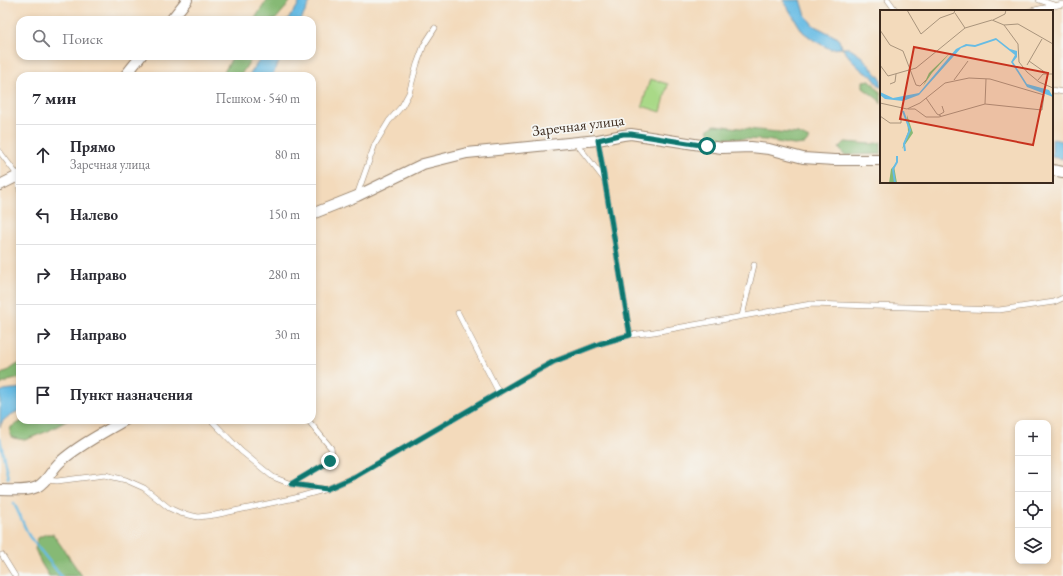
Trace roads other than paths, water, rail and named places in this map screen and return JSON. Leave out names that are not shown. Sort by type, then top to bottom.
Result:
[{"type":"street","points":[[174,16],[187,0]]},
{"type":"street","points":[[128,72],[138,60]]},
{"type":"street","name":"Заречная улица","points":[[316,212],[357,196],[423,164],[467,152],[598,140],[623,134],[722,148],[752,147],[769,149],[803,158],[880,160]]},
{"type":"street","points":[[1053,170],[1063,172]]},
{"type":"street","points":[[0,185],[16,177]]},
{"type":"street","points":[[0,490],[23,490],[36,487],[46,480],[58,464],[74,451],[118,424]]},
{"type":"lane","points":[[888,0],[895,10]]},
{"type":"lane","points":[[1039,0],[1055,6]]},
{"type":"lane","points":[[1035,10],[1063,4]]},
{"type":"lane","points":[[357,196],[375,144],[389,121],[402,106],[409,93],[417,64],[424,46],[434,28]]},
{"type":"lane","points":[[1053,90],[1063,92]]},
{"type":"lane","points":[[598,140],[630,335]]},
{"type":"lane","points":[[575,141],[605,180]]},
{"type":"lane","points":[[0,152],[16,172]]},
{"type":"lane","points":[[742,316],[754,265]]},
{"type":"lane","points":[[46,480],[57,482],[105,475],[126,480],[144,488],[168,508],[180,513],[198,517],[215,515],[295,498],[327,489],[356,476],[498,392],[553,362],[599,344],[630,335],[811,304],[999,310],[1054,302],[1063,298]]},
{"type":"lane","points":[[458,313],[498,392]]},
{"type":"lane","points":[[215,424],[241,451],[273,477],[291,484],[327,489]]},
{"type":"lane","points":[[291,484],[330,461],[332,454],[331,448],[311,424]]},
{"type":"lane","points":[[2,555],[15,576]]},
{"type":"water","points":[[301,0],[311,0],[303,16],[290,16]]},
{"type":"water","points":[[783,0],[801,0],[806,16],[813,25],[838,38],[842,48],[830,49],[815,41],[803,32]]},
{"type":"water","points":[[842,48],[849,48],[862,57],[880,78],[880,87],[871,75],[864,72]]},
{"type":"water","points":[[259,60],[280,60],[274,72],[252,72]]},
{"type":"water","points":[[1053,139],[1063,141],[1063,159],[1053,157]]},
{"type":"water","points":[[16,389],[16,412],[5,419],[0,427],[0,392]]},
{"type":"waterway","points":[[0,439],[8,478]]},
{"type":"waterway","points":[[14,503],[29,536],[61,576]]}]
